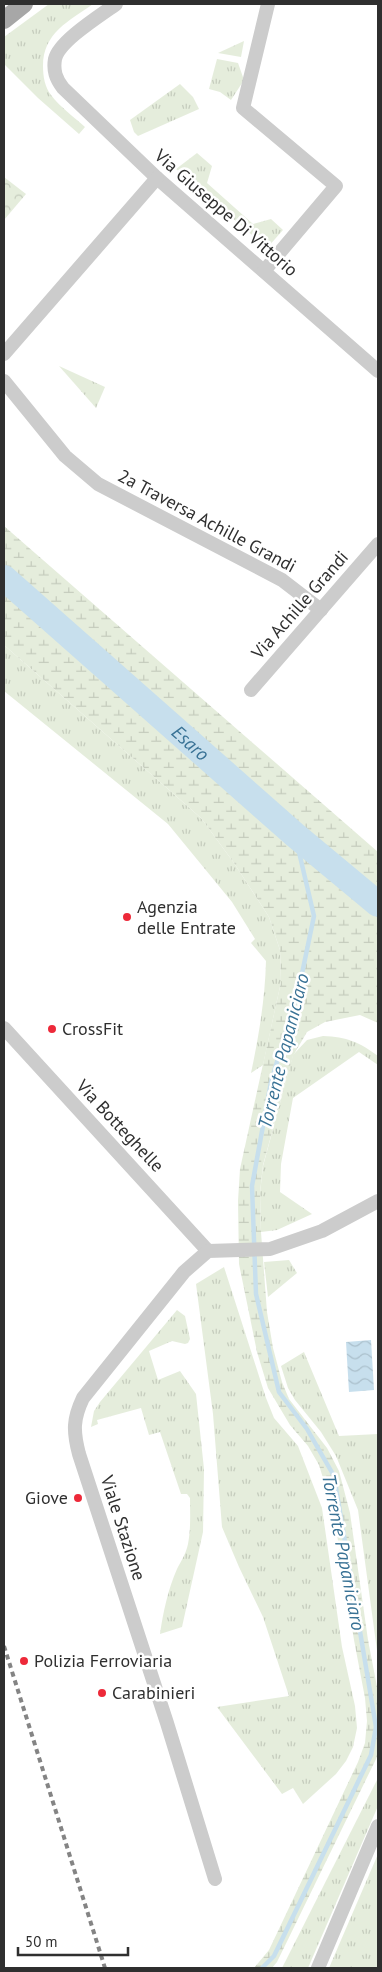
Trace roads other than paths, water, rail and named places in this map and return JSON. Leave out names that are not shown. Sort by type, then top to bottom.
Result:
[{"type":"main road","points":[[4,20],[24,4]]},
{"type":"street","name":"Via Giuseppe Di Vittorio","points":[[116,4],[62,46],[55,57],[55,77],[80,106],[157,178],[378,371]]},
{"type":"street","points":[[264,271],[336,186],[244,108],[268,4]]},
{"type":"street","points":[[4,354],[157,178]]},
{"type":"street","name":"2a Traversa Achille Grandi","points":[[4,381],[65,456],[98,484],[282,580],[320,610]]},
{"type":"street","name":"Via Achille Grandi","points":[[250,690],[378,544]]},
{"type":"street","name":"Via Botteghelle","points":[[4,1028],[208,1251]]},
{"type":"street","points":[[208,1251],[270,1249],[322,1231],[378,1201]]},
{"type":"street","name":"Viale Stazione","points":[[208,1251],[184,1272],[82,1398],[75,1415],[74,1432],[78,1454],[167,1723],[215,1879]]},
{"type":"street","points":[[318,1968],[378,1826]]},
{"type":"water","points":[[371,1340],[374,1390],[349,1392],[346,1342]]},
{"type":"waterway","name":"Esaro","points":[[4,578],[295,835],[378,904]]},
{"type":"waterway","name":"Torrente Papaniciaro","points":[[262,1968],[274,1956],[371,1755],[376,1727],[334,1476],[307,1429],[279,1392],[256,1294],[252,1186],[271,1082],[299,988],[314,916],[295,835]]},
{"type":"railway","points":[[4,1646],[105,1968]]},
{"type":"place","name":"Agenzia delle Entrate","points":[[127,917]]},
{"type":"place","name":"CrossFit","points":[[52,1029]]},
{"type":"place","name":"Giove","points":[[78,1498]]},
{"type":"place","name":"Polizia Ferroviaria","points":[[24,1661]]},
{"type":"place","name":"Carabinieri","points":[[102,1693]]}]
